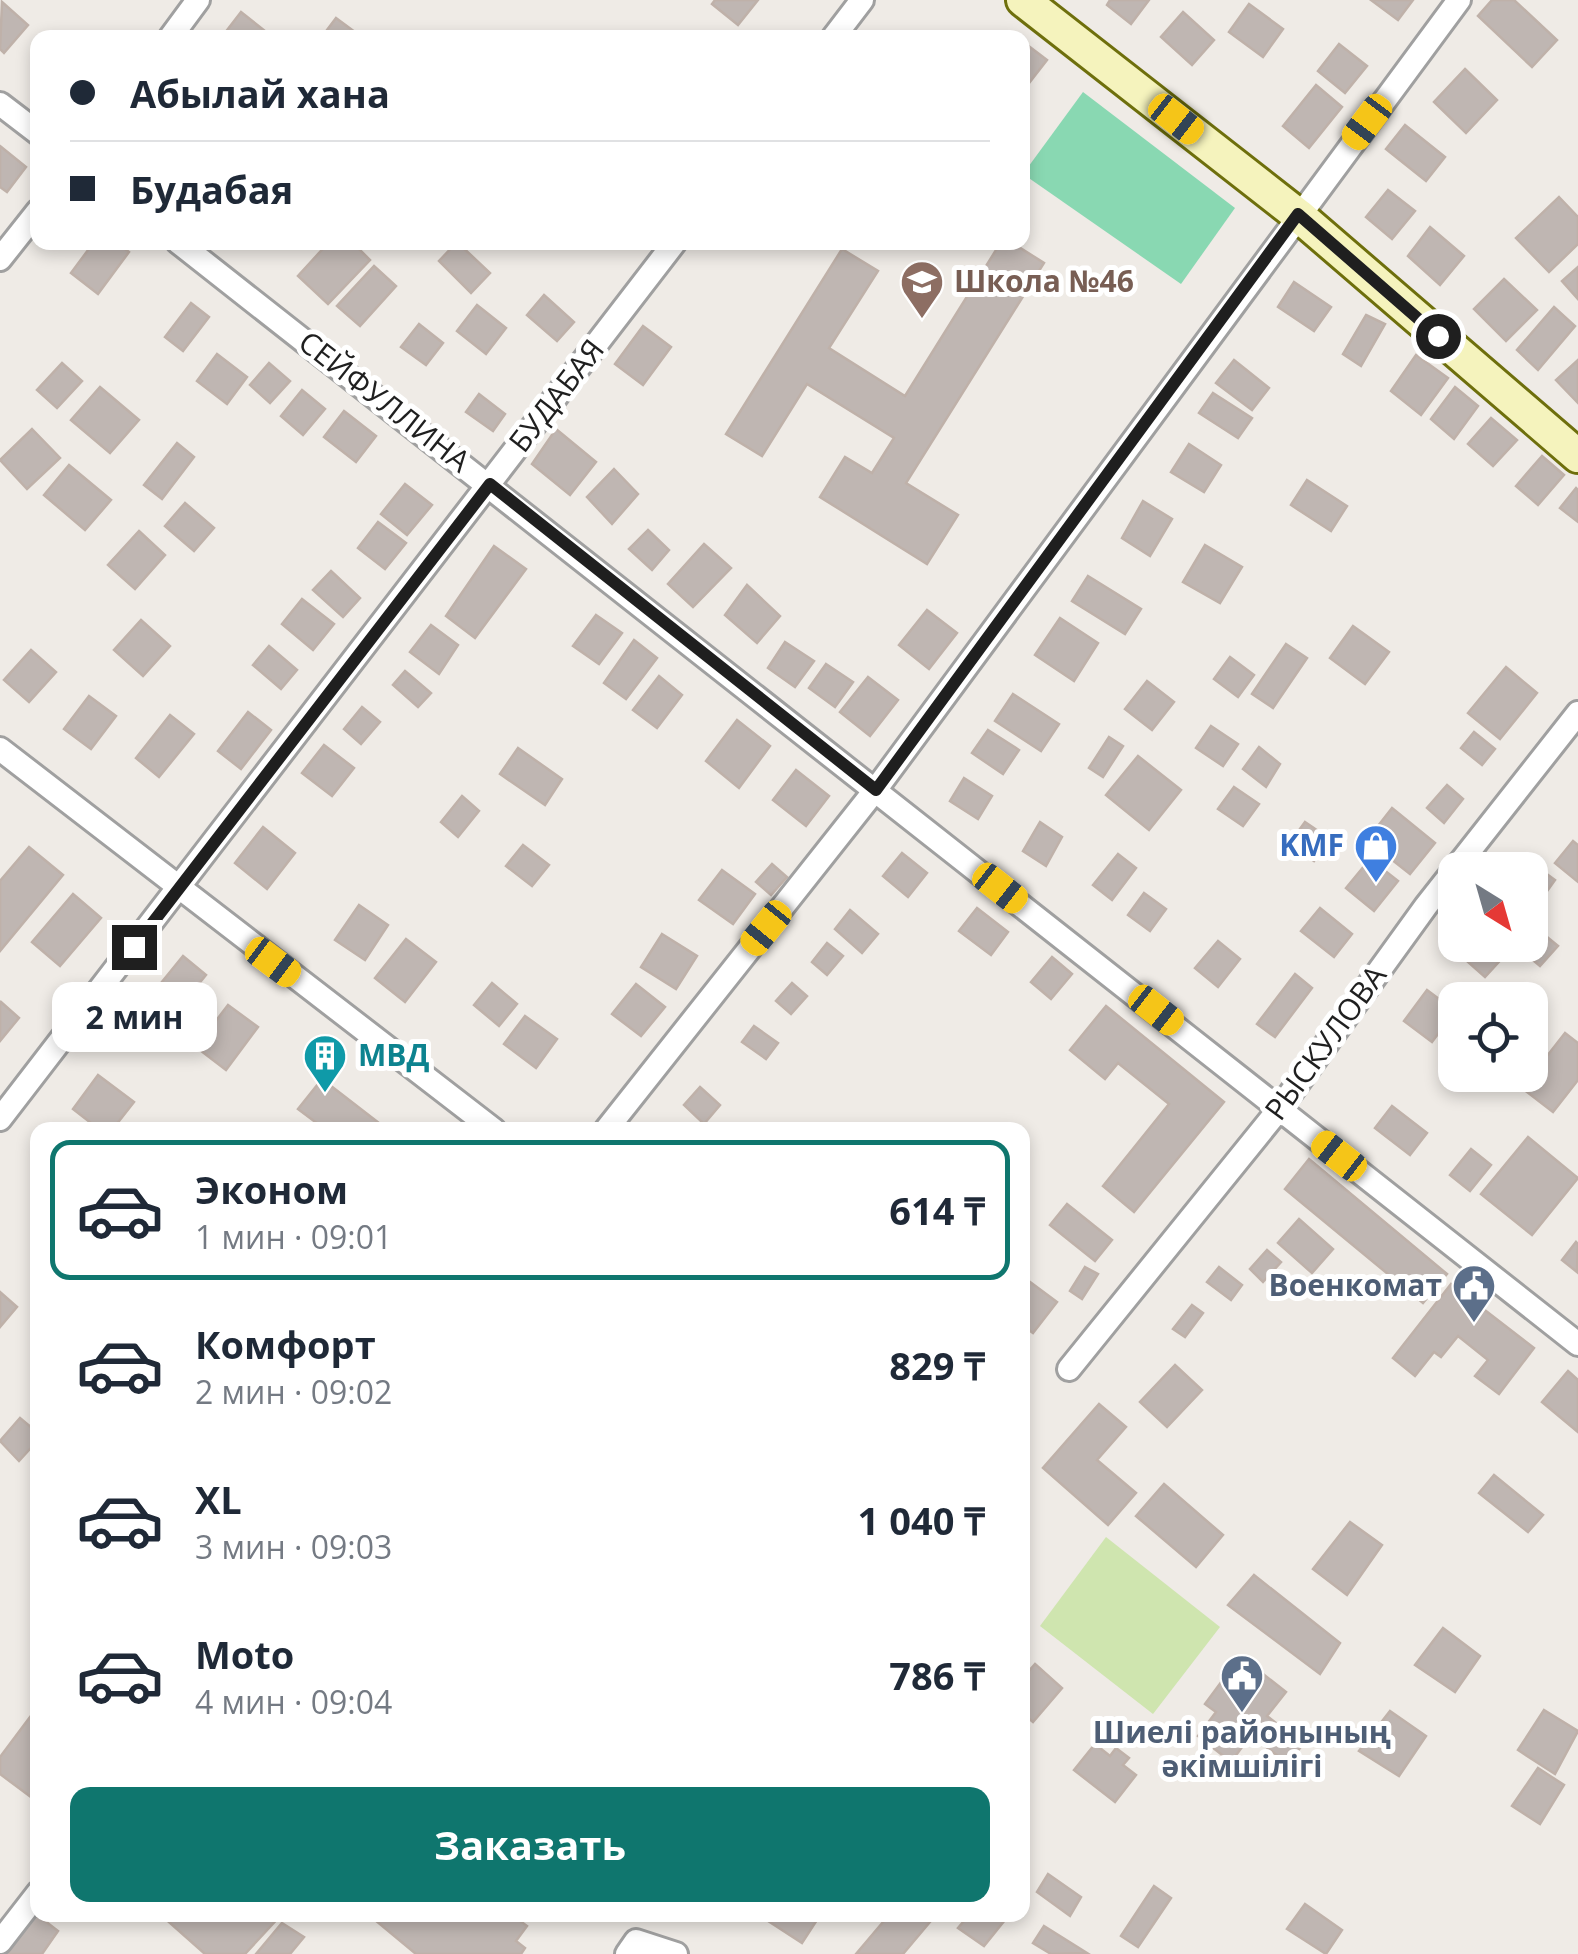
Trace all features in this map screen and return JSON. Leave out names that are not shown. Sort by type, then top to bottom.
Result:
[{"type":"main road","points":[[1024,0],[1298,214],[1578,456]]},
{"type":"street","points":[[176,30],[198,0]]},
{"type":"street","points":[[839,30],[862,0]]},
{"type":"street","points":[[612,1122],[876,790],[1458,0]]},
{"type":"street","points":[[0,104],[30,127]]},
{"type":"street","points":[[0,258],[30,221]]},
{"type":"street","name":"СЕЙФУЛЛИНА","points":[[188,250],[1578,1344]]},
{"type":"street","name":"БУДАБАЯ","points":[[0,1119],[669,250]]},
{"type":"street","name":"РЫСКУЛОВА","points":[[1069,1369],[1280,1108],[1426,906],[1578,713]]},
{"type":"street","points":[[0,748],[178,890],[483,1122]]},
{"type":"street","points":[[0,1942],[30,1903]]},
{"type":"street","points":[[627,1954],[636,1941],[676,1954]]},
{"type":"green space","points":[[1083,92],[1235,208],[1181,284],[1030,179],[1030,164]]},
{"type":"green space","points":[[1106,1537],[1220,1627],[1153,1714],[1040,1626]]},
{"type":"building","points":[[715,0],[758,0],[738,25],[712,4]]},
{"type":"building","points":[[1110,0],[1149,0],[1131,24],[1107,5]]},
{"type":"building","points":[[1371,0],[1413,0],[1398,20]]},
{"type":"building","points":[[1492,0],[1514,0],[1557,40],[1532,67],[1478,16]]},
{"type":"building","points":[[2,2],[28,25],[4,53],[0,49]]},
{"type":"building","points":[[1249,4],[1283,29],[1263,57],[1229,32]]},
{"type":"building","points":[[241,12],[264,30],[227,30]]},
{"type":"building","points":[[1183,12],[1214,40],[1192,65],[1161,37]]},
{"type":"building","points":[[336,18],[352,30],[327,30]]},
{"type":"building","points":[[1339,44],[1367,66],[1345,93],[1318,71]]},
{"type":"building","points":[[1030,47],[1047,60],[1030,82]]},
{"type":"building","points":[[1465,69],[1497,100],[1466,133],[1434,102]]},
{"type":"building","points":[[1316,85],[1342,107],[1309,148],[1283,126]]},
{"type":"building","points":[[1405,125],[1445,157],[1426,181],[1386,149]]},
{"type":"building","points":[[0,146],[26,167],[7,192],[0,187]]},
{"type":"building","points":[[1388,190],[1415,211],[1392,239],[1366,217]]},
{"type":"building","points":[[1559,197],[1578,217],[1578,244],[1549,272],[1516,238]]},
{"type":"building","points":[[1430,227],[1464,256],[1440,285],[1408,256]]},
{"type":"building","points":[[88,250],[129,252],[98,294],[71,273]]},
{"type":"building","points":[[322,250],[360,250],[370,260],[328,304],[298,276]]},
{"type":"building","points":[[449,250],[466,250],[490,273],[471,293],[439,261]]},
{"type":"building","points":[[841,250],[878,271],[829,348],[905,396],[996,250],[1024,250],[1044,263],[906,483],[958,515],[927,564],[820,497],[845,457],[872,473],[894,438],[807,384],[762,456],[726,434]]},
{"type":"building","points":[[374,266],[396,286],[360,326],[337,306]]},
{"type":"building","points":[[1578,267],[1578,299],[1562,281]]},
{"type":"building","points":[[1504,279],[1537,310],[1506,341],[1474,309]]},
{"type":"building","points":[[1294,282],[1331,307],[1314,331],[1278,307]]},
{"type":"building","points":[[544,295],[574,322],[557,341],[527,315]]},
{"type":"building","points":[[191,303],[209,317],[183,351],[165,337]]},
{"type":"building","points":[[477,305],[506,328],[486,354],[457,331]]},
{"type":"building","points":[[1554,307],[1575,326],[1538,370],[1517,350]]},
{"type":"building","points":[[1366,315],[1385,324],[1361,366],[1343,354]]},
{"type":"building","points":[[419,324],[443,343],[426,365],[401,347]]},
{"type":"building","points":[[643,326],[671,347],[643,385],[615,364]]},
{"type":"building","points":[[217,354],[247,377],[227,404],[197,381]]},
{"type":"building","points":[[1416,355],[1448,378],[1421,415],[1391,391]]},
{"type":"building","points":[[1234,360],[1269,388],[1252,410],[1216,383]]},
{"type":"building","points":[[1578,360],[1578,403],[1556,380]]},
{"type":"building","points":[[62,363],[82,381],[57,408],[37,390]]},
{"type":"building","points":[[269,363],[290,381],[270,403],[250,385]]},
{"type":"building","points":[[100,387],[139,420],[110,453],[71,420]]},
{"type":"building","points":[[1455,387],[1478,406],[1454,439],[1431,419]]},
{"type":"building","points":[[302,390],[325,409],[303,435],[281,416]]},
{"type":"building","points":[[1213,393],[1252,418],[1238,438],[1199,413]]},
{"type":"building","points":[[479,394],[505,414],[493,431],[466,412]]},
{"type":"building","points":[[344,411],[376,436],[356,462],[324,437]]},
{"type":"building","points":[[1491,418],[1517,440],[1493,466],[1468,444]]},
{"type":"building","points":[[32,429],[60,458],[27,489],[0,460]]},
{"type":"building","points":[[556,429],[596,462],[570,495],[532,464]]},
{"type":"building","points":[[177,443],[194,457],[162,499],[144,485]]},
{"type":"building","points":[[1189,444],[1221,465],[1204,492],[1171,472]]},
{"type":"building","points":[[1542,456],[1564,475],[1538,505],[1516,486]]},
{"type":"building","points":[[69,465],[111,500],[85,530],[44,495]]},
{"type":"building","points":[[614,469],[638,494],[612,524],[587,497]]},
{"type":"building","points":[[1307,480],[1347,506],[1331,531],[1291,505]]},
{"type":"building","points":[[405,484],[432,505],[407,535],[381,514]]},
{"type":"building","points":[[1578,490],[1578,522],[1560,508]]},
{"type":"building","points":[[1143,501],[1172,519],[1150,556],[1122,538]]},
{"type":"building","points":[[185,503],[214,528],[194,551],[165,526]]},
{"type":"building","points":[[378,522],[406,543],[385,569],[358,548]]},
{"type":"building","points":[[648,530],[669,550],[652,570],[629,549]]},
{"type":"building","points":[[139,531],[165,555],[135,589],[108,565]]},
{"type":"building","points":[[704,544],[731,568],[693,607],[668,584]]},
{"type":"building","points":[[1205,545],[1242,567],[1220,603],[1183,582]]},
{"type":"building","points":[[494,546],[526,569],[475,638],[446,616]]},
{"type":"building","points":[[331,571],[360,598],[343,617],[313,590]]},
{"type":"building","points":[[1088,576],[1141,609],[1125,634],[1072,601]]},
{"type":"building","points":[[747,585],[780,616],[757,643],[725,615]]},
{"type":"building","points":[[302,599],[334,624],[313,650],[282,624]]},
{"type":"building","points":[[927,610],[957,633],[929,669],[899,645]]},
{"type":"building","points":[[596,615],[622,633],[599,664],[573,646]]},
{"type":"building","points":[[1060,618],[1098,643],[1074,681],[1035,655]]},
{"type":"building","points":[[141,620],[170,646],[143,676],[114,650]]},
{"type":"building","points":[[431,625],[458,645],[439,674],[410,652]]},
{"type":"building","points":[[1353,626],[1389,652],[1365,684],[1330,658]]},
{"type":"building","points":[[634,640],[657,658],[626,699],[604,683]]},
{"type":"building","points":[[785,642],[814,661],[795,687],[768,668]]},
{"type":"building","points":[[1286,644],[1307,658],[1273,708],[1252,694]]},
{"type":"building","points":[[269,646],[297,670],[281,689],[253,665]]},
{"type":"building","points":[[31,650],[56,672],[29,702],[4,680]]},
{"type":"building","points":[[1230,657],[1254,675],[1238,697],[1214,679]]},
{"type":"building","points":[[826,664],[853,682],[835,707],[809,688]]},
{"type":"building","points":[[1506,667],[1537,693],[1500,739],[1468,713]]},
{"type":"building","points":[[405,671],[431,693],[418,707],[393,685]]},
{"type":"building","points":[[659,676],[682,695],[657,728],[633,710]]},
{"type":"building","points":[[868,677],[898,700],[870,736],[840,712]]},
{"type":"building","points":[[1147,681],[1174,702],[1152,730],[1125,709]]},
{"type":"building","points":[[1013,694],[1059,724],[1041,751],[995,721]]},
{"type":"building","points":[[89,696],[116,716],[91,749],[64,729]]},
{"type":"building","points":[[362,707],[380,722],[361,744],[344,729]]},
{"type":"building","points":[[248,712],[271,730],[241,769],[218,751]]},
{"type":"building","points":[[170,715],[194,734],[159,777],[136,758]]},
{"type":"building","points":[[737,720],[770,746],[739,788],[706,761]]},
{"type":"building","points":[[1211,726],[1238,744],[1223,766],[1196,748]]},
{"type":"building","points":[[988,730],[1019,750],[1003,774],[972,753]]},
{"type":"building","points":[[1474,732],[1495,749],[1482,765],[1461,748]]},
{"type":"building","points":[[1109,737],[1123,746],[1103,777],[1089,768]]},
{"type":"building","points":[[324,745],[354,768],[332,796],[302,773]]},
{"type":"building","points":[[1259,747],[1280,764],[1266,787],[1243,769]]},
{"type":"building","points":[[518,748],[562,779],[545,805],[500,774]]},
{"type":"building","points":[[1138,756],[1181,790],[1149,830],[1106,795]]},
{"type":"building","points":[[796,770],[829,796],[806,826],[773,800]]},
{"type":"building","points":[[964,778],[992,796],[978,819],[950,801]]},
{"type":"building","points":[[1447,785],[1463,799],[1444,823],[1427,808]]},
{"type":"building","points":[[1234,787],[1259,804],[1243,826],[1218,809]]},
{"type":"building","points":[[462,796],[479,811],[458,837],[441,822]]},
{"type":"building","points":[[1392,808],[1435,843],[1410,874],[1367,840]]},
{"type":"building","points":[[1040,822],[1062,837],[1046,866],[1023,851]]},
{"type":"building","points":[[1305,822],[1330,839],[1314,861],[1289,844]]},
{"type":"building","points":[[263,827],[295,853],[267,889],[235,863]]},
{"type":"building","points":[[1573,841],[1578,845],[1578,882],[1555,863]]},
{"type":"building","points":[[523,845],[549,865],[532,886],[506,866]]},
{"type":"building","points":[[29,847],[63,875],[0,951],[0,881]]},
{"type":"building","points":[[902,853],[927,873],[908,897],[883,876]]},
{"type":"building","points":[[1118,854],[1136,868],[1112,900],[1093,885]]},
{"type":"building","points":[[1370,859],[1398,881],[1374,911],[1346,888]]},
{"type":"building","points":[[772,864],[787,877],[771,895],[756,882]]},
{"type":"building","points":[[722,870],[755,894],[733,924],[699,900]]},
{"type":"building","points":[[1144,893],[1166,909],[1150,931],[1128,915]]},
{"type":"building","points":[[73,894],[101,918],[60,966],[32,942]]},
{"type":"building","points":[[359,905],[388,925],[365,960],[335,940]]},
{"type":"building","points":[[977,908],[1008,932],[991,955],[959,931]]},
{"type":"building","points":[[1320,908],[1352,934],[1334,957],[1301,931]]},
{"type":"building","points":[[850,910],[878,934],[862,953],[835,929]]},
{"type":"building","points":[[662,934],[697,956],[676,989],[641,967]]},
{"type":"building","points":[[1548,938],[1558,946],[1548,957]]},
{"type":"building","points":[[406,939],[436,962],[405,1002],[375,978]]},
{"type":"building","points":[[1218,941],[1240,959],[1218,987],[1195,968]]},
{"type":"building","points":[[827,943],[843,956],[827,975],[812,962]]},
{"type":"building","points":[[183,956],[206,975],[162,1029],[139,1010]]},
{"type":"building","points":[[1052,957],[1072,974],[1051,999],[1031,982]]},
{"type":"building","points":[[1468,962],[1499,962],[1485,977]]},
{"type":"building","points":[[1295,974],[1312,988],[1275,1037],[1257,1024]]},
{"type":"building","points":[[492,983],[517,1004],[499,1026],[474,1005]]},
{"type":"building","points":[[792,983],[807,996],[791,1014],[776,1001]]},
{"type":"building","points":[[636,984],[665,1007],[641,1036],[612,1014]]},
{"type":"building","points":[[1427,990],[1438,998],[1438,1034],[1432,1042],[1404,1021]]},
{"type":"building","points":[[0,1004],[19,1018],[0,1041]]},
{"type":"building","points":[[228,1005],[258,1027],[226,1070],[196,1047]]},
{"type":"building","points":[[1106,1006],[1224,1102],[1134,1212],[1103,1186],[1169,1104],[1118,1063],[1105,1079],[1070,1050]]},
{"type":"building","points":[[525,1016],[557,1039],[536,1068],[504,1044]]},
{"type":"building","points":[[754,1026],[778,1043],[766,1059],[742,1042]]},
{"type":"building","points":[[1565,1033],[1578,1043],[1578,1080],[1553,1112],[1527,1092],[1548,1092],[1548,1055]]},
{"type":"building","points":[[98,1075],[134,1102],[118,1122],[90,1122],[73,1109]]},
{"type":"building","name":"МВД","points":[[322,1079],[378,1122],[315,1122],[298,1109]]},
{"type":"building","points":[[700,1087],[720,1105],[702,1122],[684,1105]]},
{"type":"building","points":[[1392,1106],[1427,1133],[1410,1155],[1375,1128]]},
{"type":"building","points":[[1528,1137],[1578,1178],[1532,1235],[1481,1194]]},
{"type":"building","points":[[1471,1149],[1491,1165],[1470,1191],[1450,1175]]},
{"type":"building","points":[[1309,1159],[1447,1274],[1423,1303],[1285,1189]]},
{"type":"building","points":[[1067,1204],[1112,1240],[1095,1261],[1050,1225]]},
{"type":"building","points":[[1299,1219],[1333,1249],[1312,1273],[1278,1243]]},
{"type":"building","points":[[1578,1244],[1577,1272],[1562,1260]]},
{"type":"building","points":[[1267,1250],[1281,1262],[1263,1282],[1250,1269]]},
{"type":"building","points":[[1085,1267],[1098,1274],[1082,1299],[1070,1291]]},
{"type":"building","points":[[1219,1267],[1242,1285],[1231,1300],[1207,1282]]},
{"type":"building","points":[[1030,1282],[1057,1302],[1033,1333],[1030,1331]]},
{"type":"building","points":[[1451,1284],[1534,1348],[1499,1394],[1475,1376],[1488,1360],[1458,1336],[1441,1357],[1434,1352],[1415,1376],[1393,1358]]},
{"type":"building","points":[[0,1292],[17,1307],[0,1327]]},
{"type":"building","points":[[1192,1305],[1203,1313],[1185,1337],[1173,1329]]},
{"type":"building","points":[[1175,1365],[1202,1390],[1167,1427],[1140,1402]]},
{"type":"building","points":[[1568,1371],[1578,1380],[1578,1432],[1542,1402]]},
{"type":"building","points":[[1099,1404],[1126,1427],[1097,1460],[1136,1493],[1108,1525],[1043,1468]]},
{"type":"building","points":[[20,1418],[30,1426],[30,1449],[19,1461],[0,1441]]},
{"type":"building","points":[[1494,1475],[1543,1515],[1528,1532],[1479,1493]]},
{"type":"building","points":[[1164,1484],[1223,1535],[1196,1567],[1136,1516]]},
{"type":"building","points":[[1350,1522],[1382,1545],[1347,1595],[1313,1569]]},
{"type":"building","points":[[1254,1575],[1340,1643],[1320,1674],[1228,1605]]},
{"type":"building","points":[[1443,1628],[1480,1656],[1455,1692],[1415,1665]]},
{"type":"building","points":[[1035,1664],[1062,1688],[1033,1722],[1030,1720],[1030,1670]]},
{"type":"building","name":"Шиелі районының әкімшілігі","points":[[1253,1666],[1286,1692],[1267,1716],[1303,1744],[1288,1764],[1251,1735],[1231,1762],[1198,1736],[1216,1712],[1205,1704],[1222,1681],[1235,1690]]},
{"type":"building","points":[[1544,1710],[1578,1731],[1555,1774],[1518,1750]]},
{"type":"building","points":[[1390,1711],[1426,1736],[1399,1776],[1359,1751]]},
{"type":"building","points":[[30,1717],[30,1796],[0,1774],[0,1757]]},
{"type":"building","points":[[1095,1744],[1110,1756],[1116,1748],[1129,1758],[1123,1765],[1136,1775],[1115,1802],[1074,1770]]},
{"type":"building","points":[[1538,1768],[1564,1785],[1540,1824],[1512,1806]]},
{"type":"building","points":[[1048,1874],[1081,1897],[1070,1916],[1037,1892]]},
{"type":"building","points":[[1154,1886],[1171,1898],[1138,1947],[1121,1936]]},
{"type":"building","points":[[1305,1904],[1342,1930],[1326,1954],[1287,1929]]},
{"type":"building","points":[[30,1922],[46,1922],[58,1931],[42,1954],[7,1954]]},
{"type":"building","points":[[169,1922],[275,1922],[245,1954],[205,1954]]},
{"type":"building","points":[[377,1922],[522,1922],[527,1926],[516,1941],[525,1948],[521,1954],[416,1954]]},
{"type":"building","points":[[770,1922],[816,1922],[802,1943]]},
{"type":"building","points":[[883,1922],[930,1922],[903,1954],[856,1954]]},
{"type":"building","points":[[963,1922],[1003,1922],[984,1946],[958,1928]]},
{"type":"building","points":[[282,1923],[304,1937],[290,1954],[256,1954]]},
{"type":"building","points":[[1044,1926],[1087,1953],[1051,1954],[1033,1943]]},
{"type":"place","name":"Школа №46","points":[[922,320]]},
{"type":"place","name":"KMF","points":[[1376,884]]},
{"type":"place","name":"МВД","points":[[325,1094]]},
{"type":"place","name":"Военкомат","points":[[1474,1324]]},
{"type":"place","name":"Шиелі районының әкімшілігі","points":[[1242,1714]]},
{"type":"route","points":[[134,947],[490,484],[876,790],[1298,214],[1438,336]]}]
